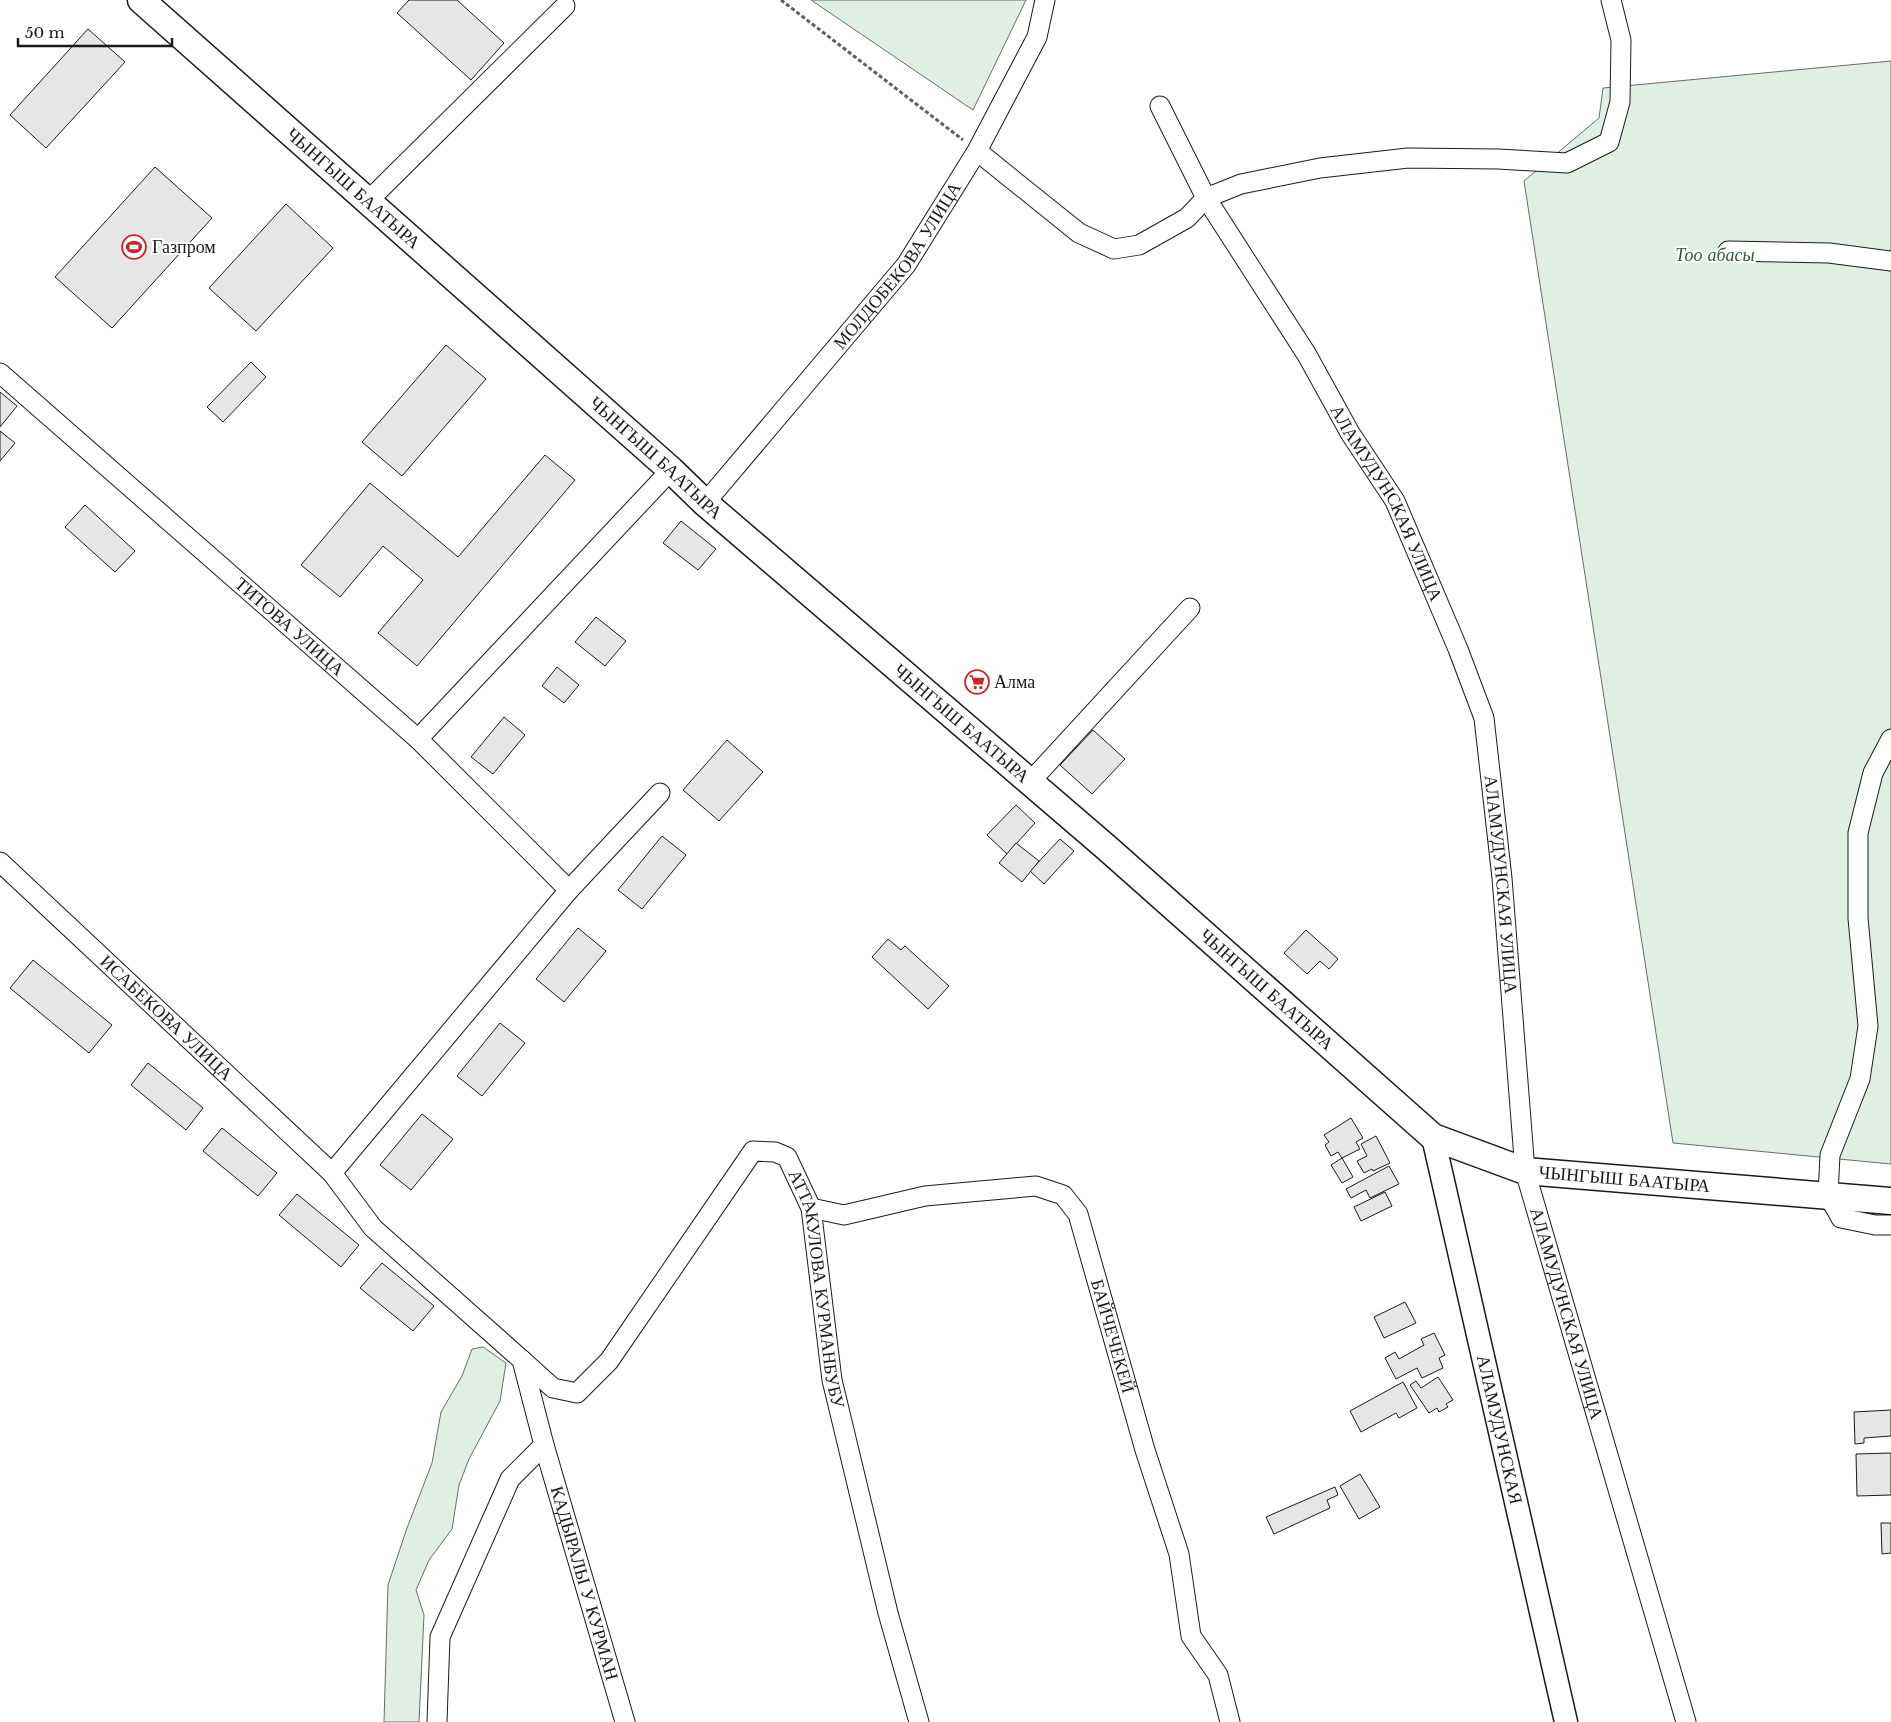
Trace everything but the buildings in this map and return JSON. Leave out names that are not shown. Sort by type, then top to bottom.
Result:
[{"type":"main road","name":"ЧЫНГЫШ БААТЫРА","points":[[142,0],[671,470],[705,503],[1107,848],[1433,1137],[1525,1171],[1891,1201]]},
{"type":"street","name":"МОЛДОБЕКОВА УЛИЦА","points":[[705,503],[906,265],[977,151],[1037,37],[1045,0]]},
{"type":"street","points":[[977,151],[1079,233],[1114,249],[1139,245],[1187,218],[1206,198],[1241,184],[1320,168],[1408,158],[1567,163],[1609,142],[1620,102],[1621,40],[1611,0]]},
{"type":"street","points":[[368,201],[565,6]]},
{"type":"street","name":"АЛАМУДУНСКАЯ УЛИЦА","points":[[1160,106],[1206,198],[1308,355],[1350,433],[1395,501],[1458,649],[1484,718],[1502,878],[1525,1171],[1686,1722]]},
{"type":"street","points":[[1728,251],[1829,253],[1891,261]]},
{"type":"street","name":"ТИТОВА УЛИЦА","points":[[0,373],[418,739],[569,890]]},
{"type":"street","points":[[418,739],[671,470]]},
{"type":"street","points":[[1030,782],[1190,608]]},
{"type":"street","points":[[1891,739],[1873,773],[1858,833],[1858,918],[1868,1026],[1860,1079],[1830,1155],[1828,1195],[1841,1218],[1891,1225]]},
{"type":"street","points":[[332,1174],[569,890],[660,793]]},
{"type":"street","name":"ИСАБЕКОВА УЛИЦА","points":[[0,862],[332,1174],[372,1228],[522,1360]]},
{"type":"street","name":"АЛАМУДУНСКАЯ","points":[[1433,1137],[1566,1722]]},
{"type":"street","name":"АТТАКУЛОВА КУРМАНБУБУ","points":[[522,1360],[553,1388],[577,1393],[609,1361],[753,1151],[775,1152],[787,1158],[811,1208],[832,1380],[888,1613],[919,1722]]},
{"type":"street","name":"БАЙЧЕЧЕКЕЙ","points":[[811,1208],[844,1215],[925,1196],[1036,1186],[1062,1195],[1078,1214],[1145,1450],[1179,1554],[1191,1636],[1218,1675],[1230,1722]]},
{"type":"street","name":"КАДЫРАЛЫ У КУРМАН","points":[[522,1360],[544,1445],[625,1722]]},
{"type":"street","points":[[437,1722],[440,1637],[510,1479],[544,1445]]},
{"type":"path","points":[[781,0],[977,151]]},
{"type":"green space","points":[[811,0],[1026,0],[973,110]]},
{"type":"green space","name":"Тоо абасы","points":[[1891,61],[1891,1164],[1673,1143],[1524,181],[1599,118],[1603,88]]},
{"type":"green space","points":[[483,1347],[506,1363],[500,1401],[469,1459],[459,1485],[452,1529],[429,1560],[416,1590],[424,1615],[419,1722],[384,1722],[388,1585],[432,1463],[441,1412],[462,1376],[472,1349]]},
{"type":"place","name":"Газпром","points":[[134,247]]},
{"type":"place","name":"Алма","points":[[977,682]]}]
